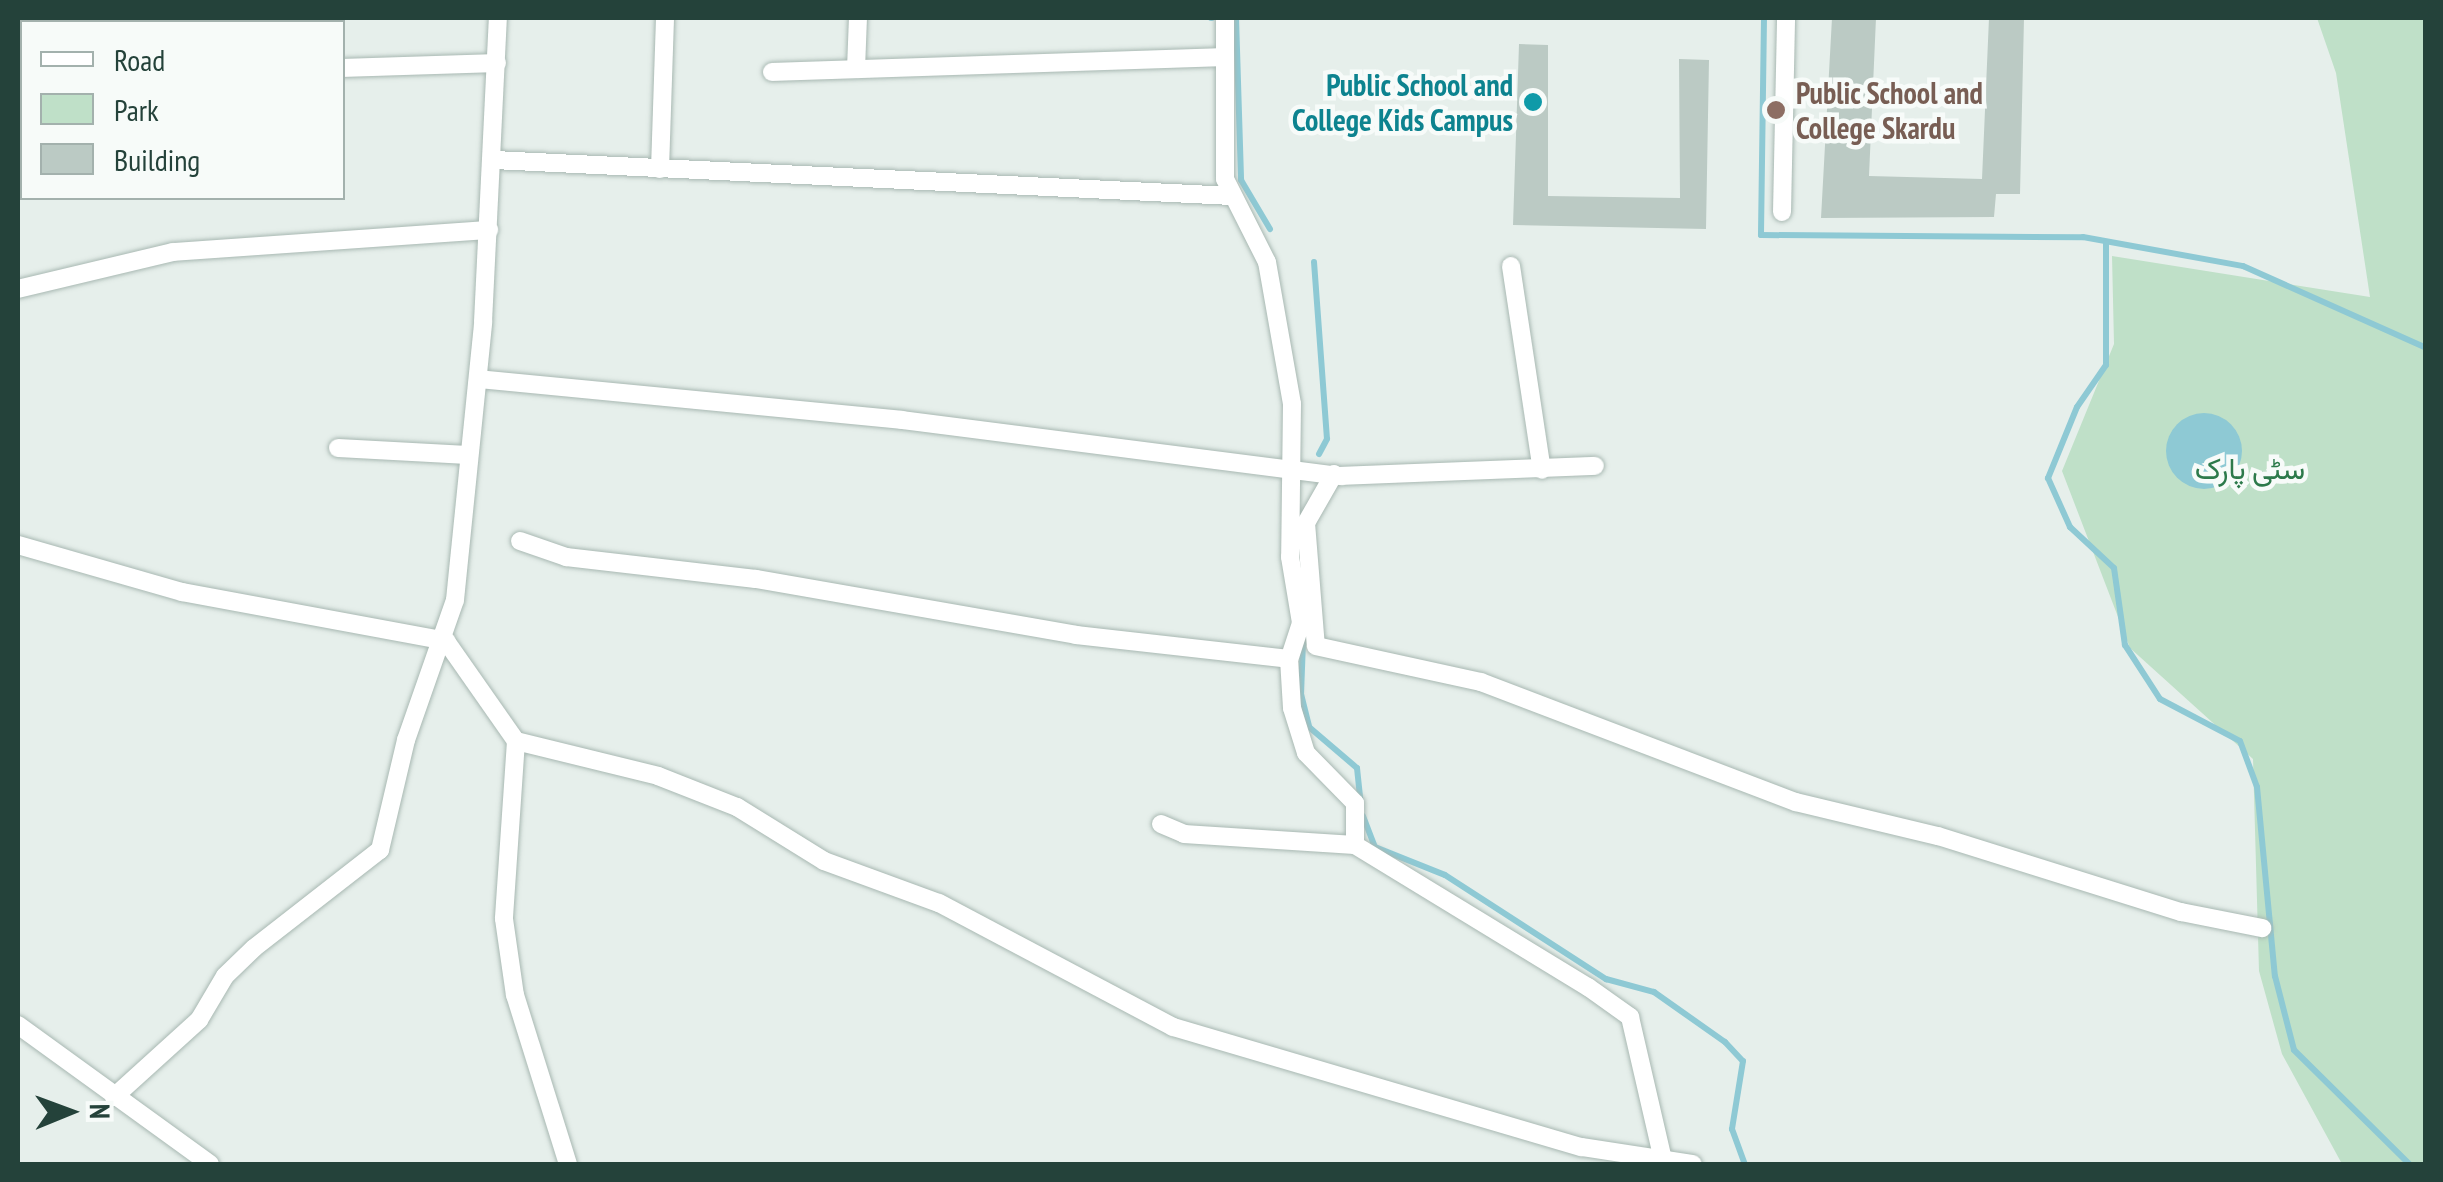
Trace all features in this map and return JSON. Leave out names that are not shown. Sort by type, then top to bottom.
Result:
[{"type":"street","points":[[114,1097],[199,1020],[225,976],[254,948],[380,850],[406,740],[446,641],[478,379],[494,160],[498,18]]},
{"type":"street","points":[[660,168],[664,18]]},
{"type":"street","points":[[856,69],[858,18]]},
{"type":"street","points":[[1226,18],[1232,196],[1267,262],[1292,404],[1290,557],[1301,623],[1289,660],[1306,753],[1354,803],[1355,846]]},
{"type":"street","points":[[1782,212],[1786,18]]},
{"type":"street","points":[[772,72],[1226,57]]},
{"type":"street","points":[[345,68],[497,64]]},
{"type":"street","points":[[494,160],[1232,196]]},
{"type":"street","points":[[18,289],[173,252],[489,230]]},
{"type":"street","points":[[1511,266],[1542,470]]},
{"type":"street","points":[[478,379],[1293,465],[1334,474],[1595,466]]},
{"type":"street","points":[[338,448],[468,455]]},
{"type":"street","points":[[1334,474],[1306,523],[1316,646],[1481,682],[1796,802],[1938,836],[2181,912],[2262,928]]},
{"type":"street","points":[[520,541],[566,558],[756,579],[1076,636],[1289,660]]},
{"type":"street","points":[[18,544],[182,592],[446,641],[516,741],[504,919],[515,995],[568,1164]]},
{"type":"street","points":[[516,741],[658,776],[737,807],[824,861],[940,903],[1173,1027],[1582,1147],[1692,1164]]},
{"type":"street","points":[[1162,824],[1184,834],[1355,846],[1630,1017],[1663,1161]]},
{"type":"street","points":[[18,1025],[210,1164]]},
{"type":"green space","name":"سٹی پارک","points":[[2317,18],[2425,18],[2425,1164],[2342,1164],[2282,1054],[2259,971],[2253,759],[2130,648],[2062,471],[2114,344],[2112,256],[2370,297],[2336,73]]},
{"type":"water","points":[[2204,413],[2231,424],[2242,451],[2231,478],[2204,489],[2177,478],[2166,451],[2177,424]]},
{"type":"building","points":[[1832,18],[1876,18],[1869,176],[1982,179],[1989,18],[2024,18],[2020,194],[1996,194],[1994,217],[1821,218]]},
{"type":"building","name":"Public School and College Kids Campus","points":[[1519,44],[1548,45],[1548,196],[1680,198],[1679,59],[1709,60],[1706,229],[1513,225]]},
{"type":"waterway","points":[[1236,18],[1241,180],[1270,229]]},
{"type":"waterway","points":[[1764,18],[1761,235],[2083,237],[2243,266],[2426,348]]},
{"type":"waterway","points":[[2106,243],[2106,365],[2077,407],[2048,478],[2070,527],[2114,568],[2125,645],[2160,699],[2240,741],[2257,787],[2275,976],[2294,1050],[2409,1164]]},
{"type":"waterway","points":[[1314,262],[1327,439],[1319,454]]},
{"type":"waterway","points":[[1303,642],[1301,694],[1309,727],[1357,768],[1360,799]]},
{"type":"waterway","points":[[1363,816],[1375,847],[1445,875],[1606,979],[1654,992],[1725,1042],[1743,1061],[1732,1129],[1745,1164]]},
{"type":"place","name":"Public School and College Kids Campus","points":[[1533,102]]},
{"type":"place","name":"Public School and College Skardu","points":[[1776,110]]}]
